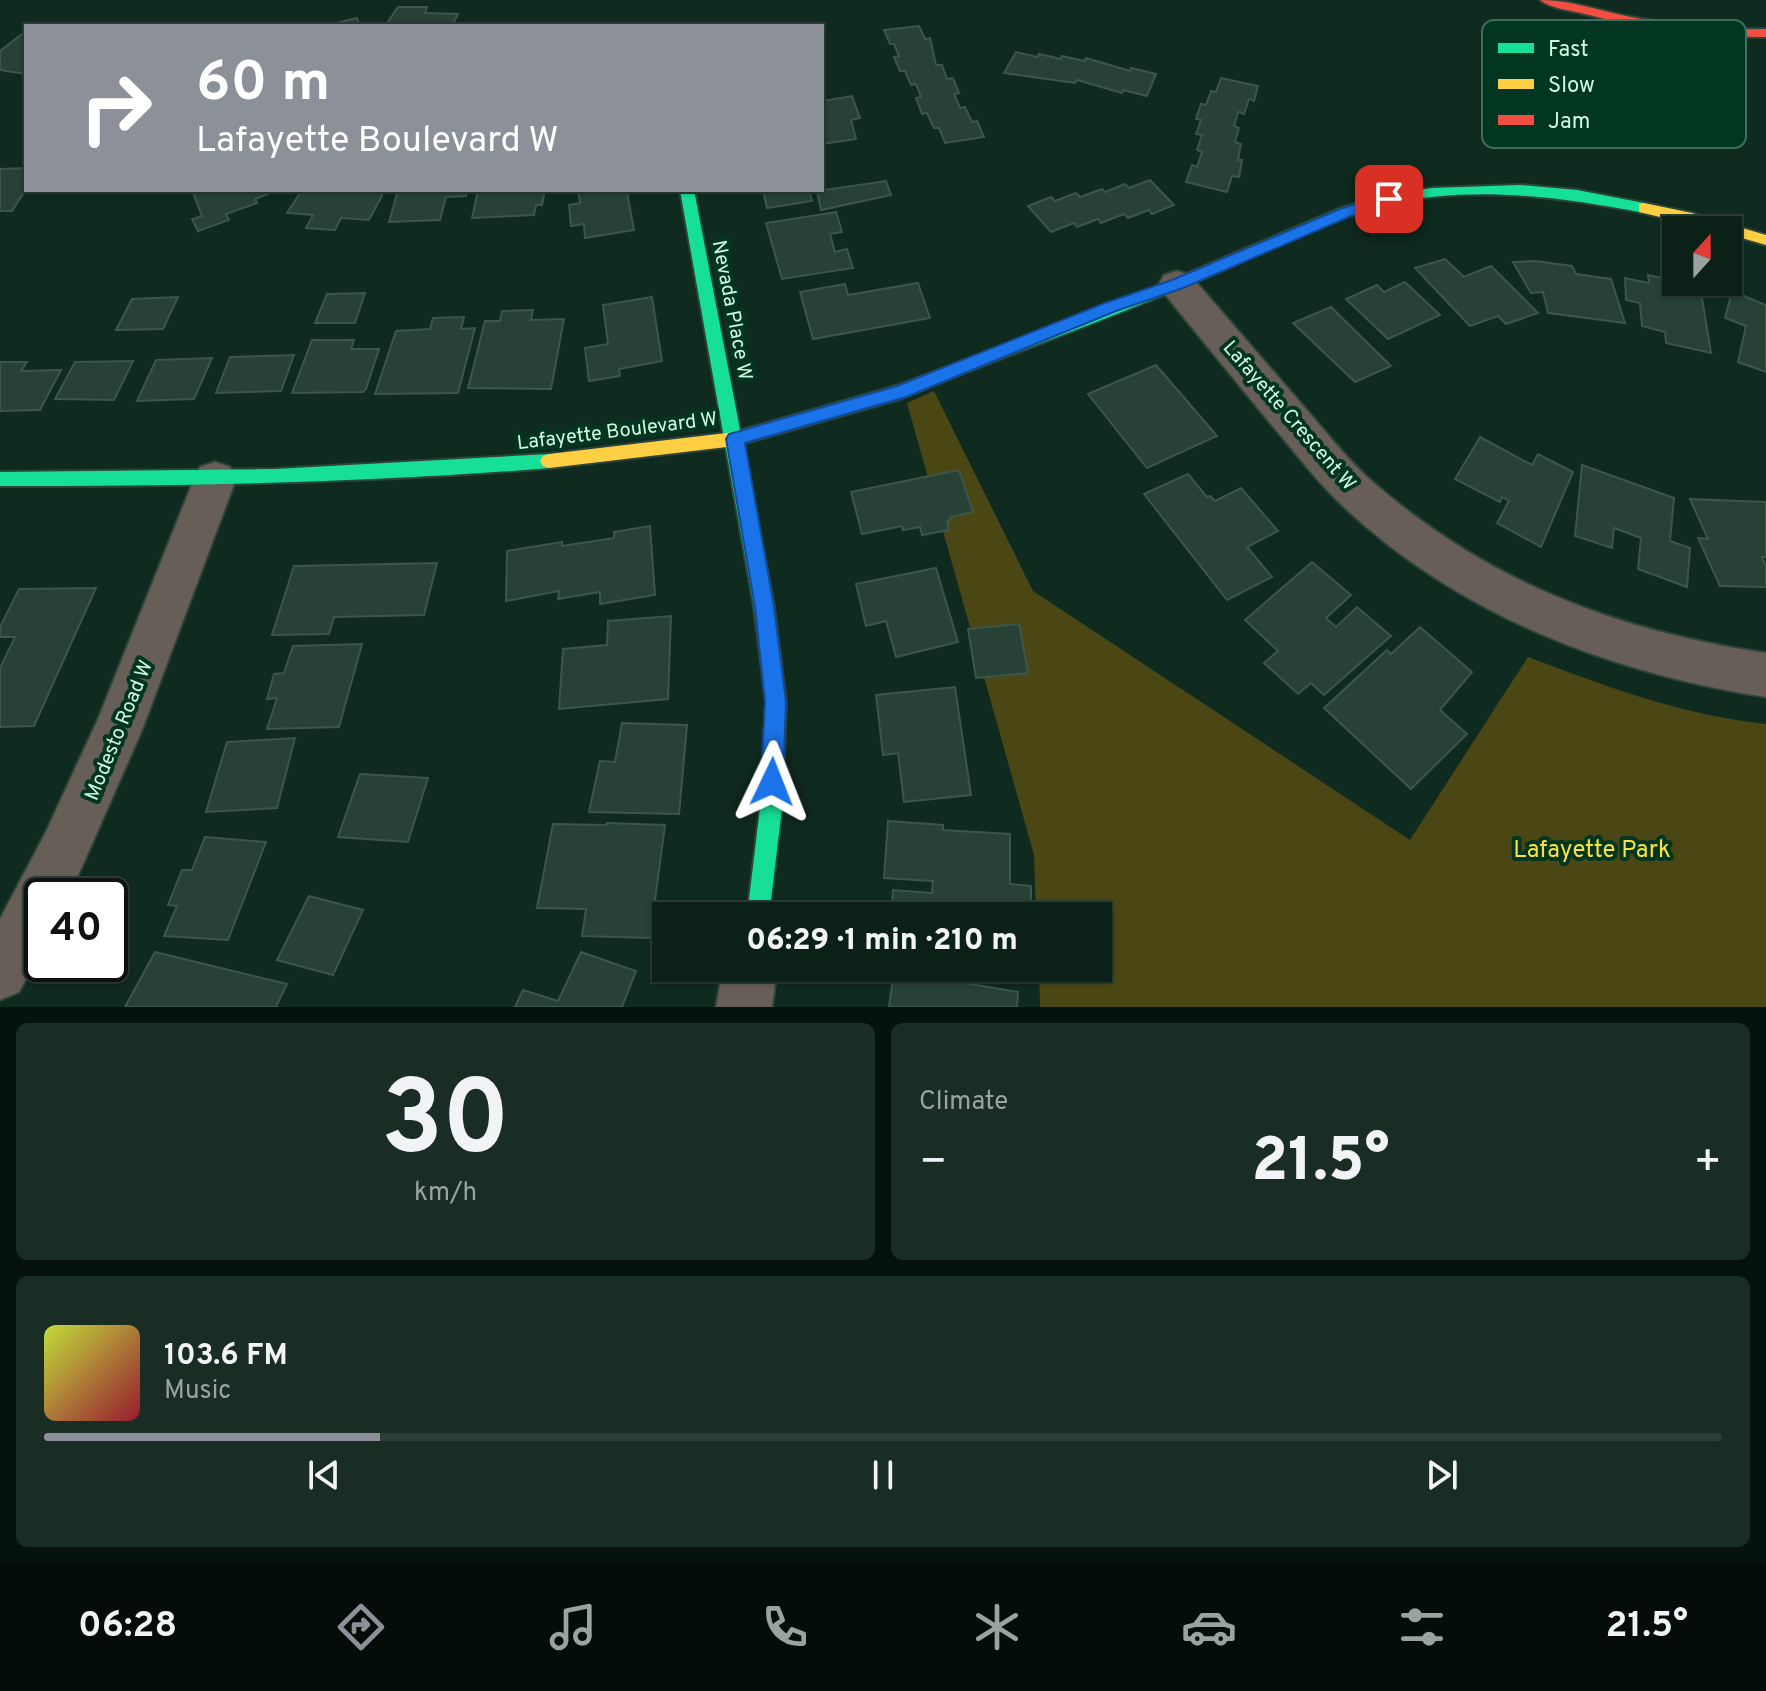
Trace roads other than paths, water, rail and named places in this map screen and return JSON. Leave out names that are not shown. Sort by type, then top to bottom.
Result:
[{"type":"main road","points":[[1546,0],[1618,20]]},
{"type":"main road","points":[[1746,33],[1766,33]]},
{"type":"main road","name":"Lafayette Boulevard W","points":[[0,479],[215,479],[450,470],[586,458],[735,439],[900,392],[1111,307],[1177,284],[1346,212],[1389,199],[1432,193],[1520,190],[1577,195],[1692,218],[1766,240]]},
{"type":"main road","name":"Nevada Place W","points":[[687,192],[735,439],[764,607],[776,702],[771,808],[760,902]]},
{"type":"street","name":"Lafayette Crescent W","points":[[1177,284],[1327,462],[1360,495],[1393,523],[1477,581],[1540,613],[1615,644],[1711,669],[1766,675]]},
{"type":"street","name":"Modesto Road W","points":[[0,973],[82,817],[134,693],[215,479]]},
{"type":"street","points":[[744,1007],[748,982]]},
{"type":"park label","name":"Lafayette Park","points":[[1592,849]]}]
